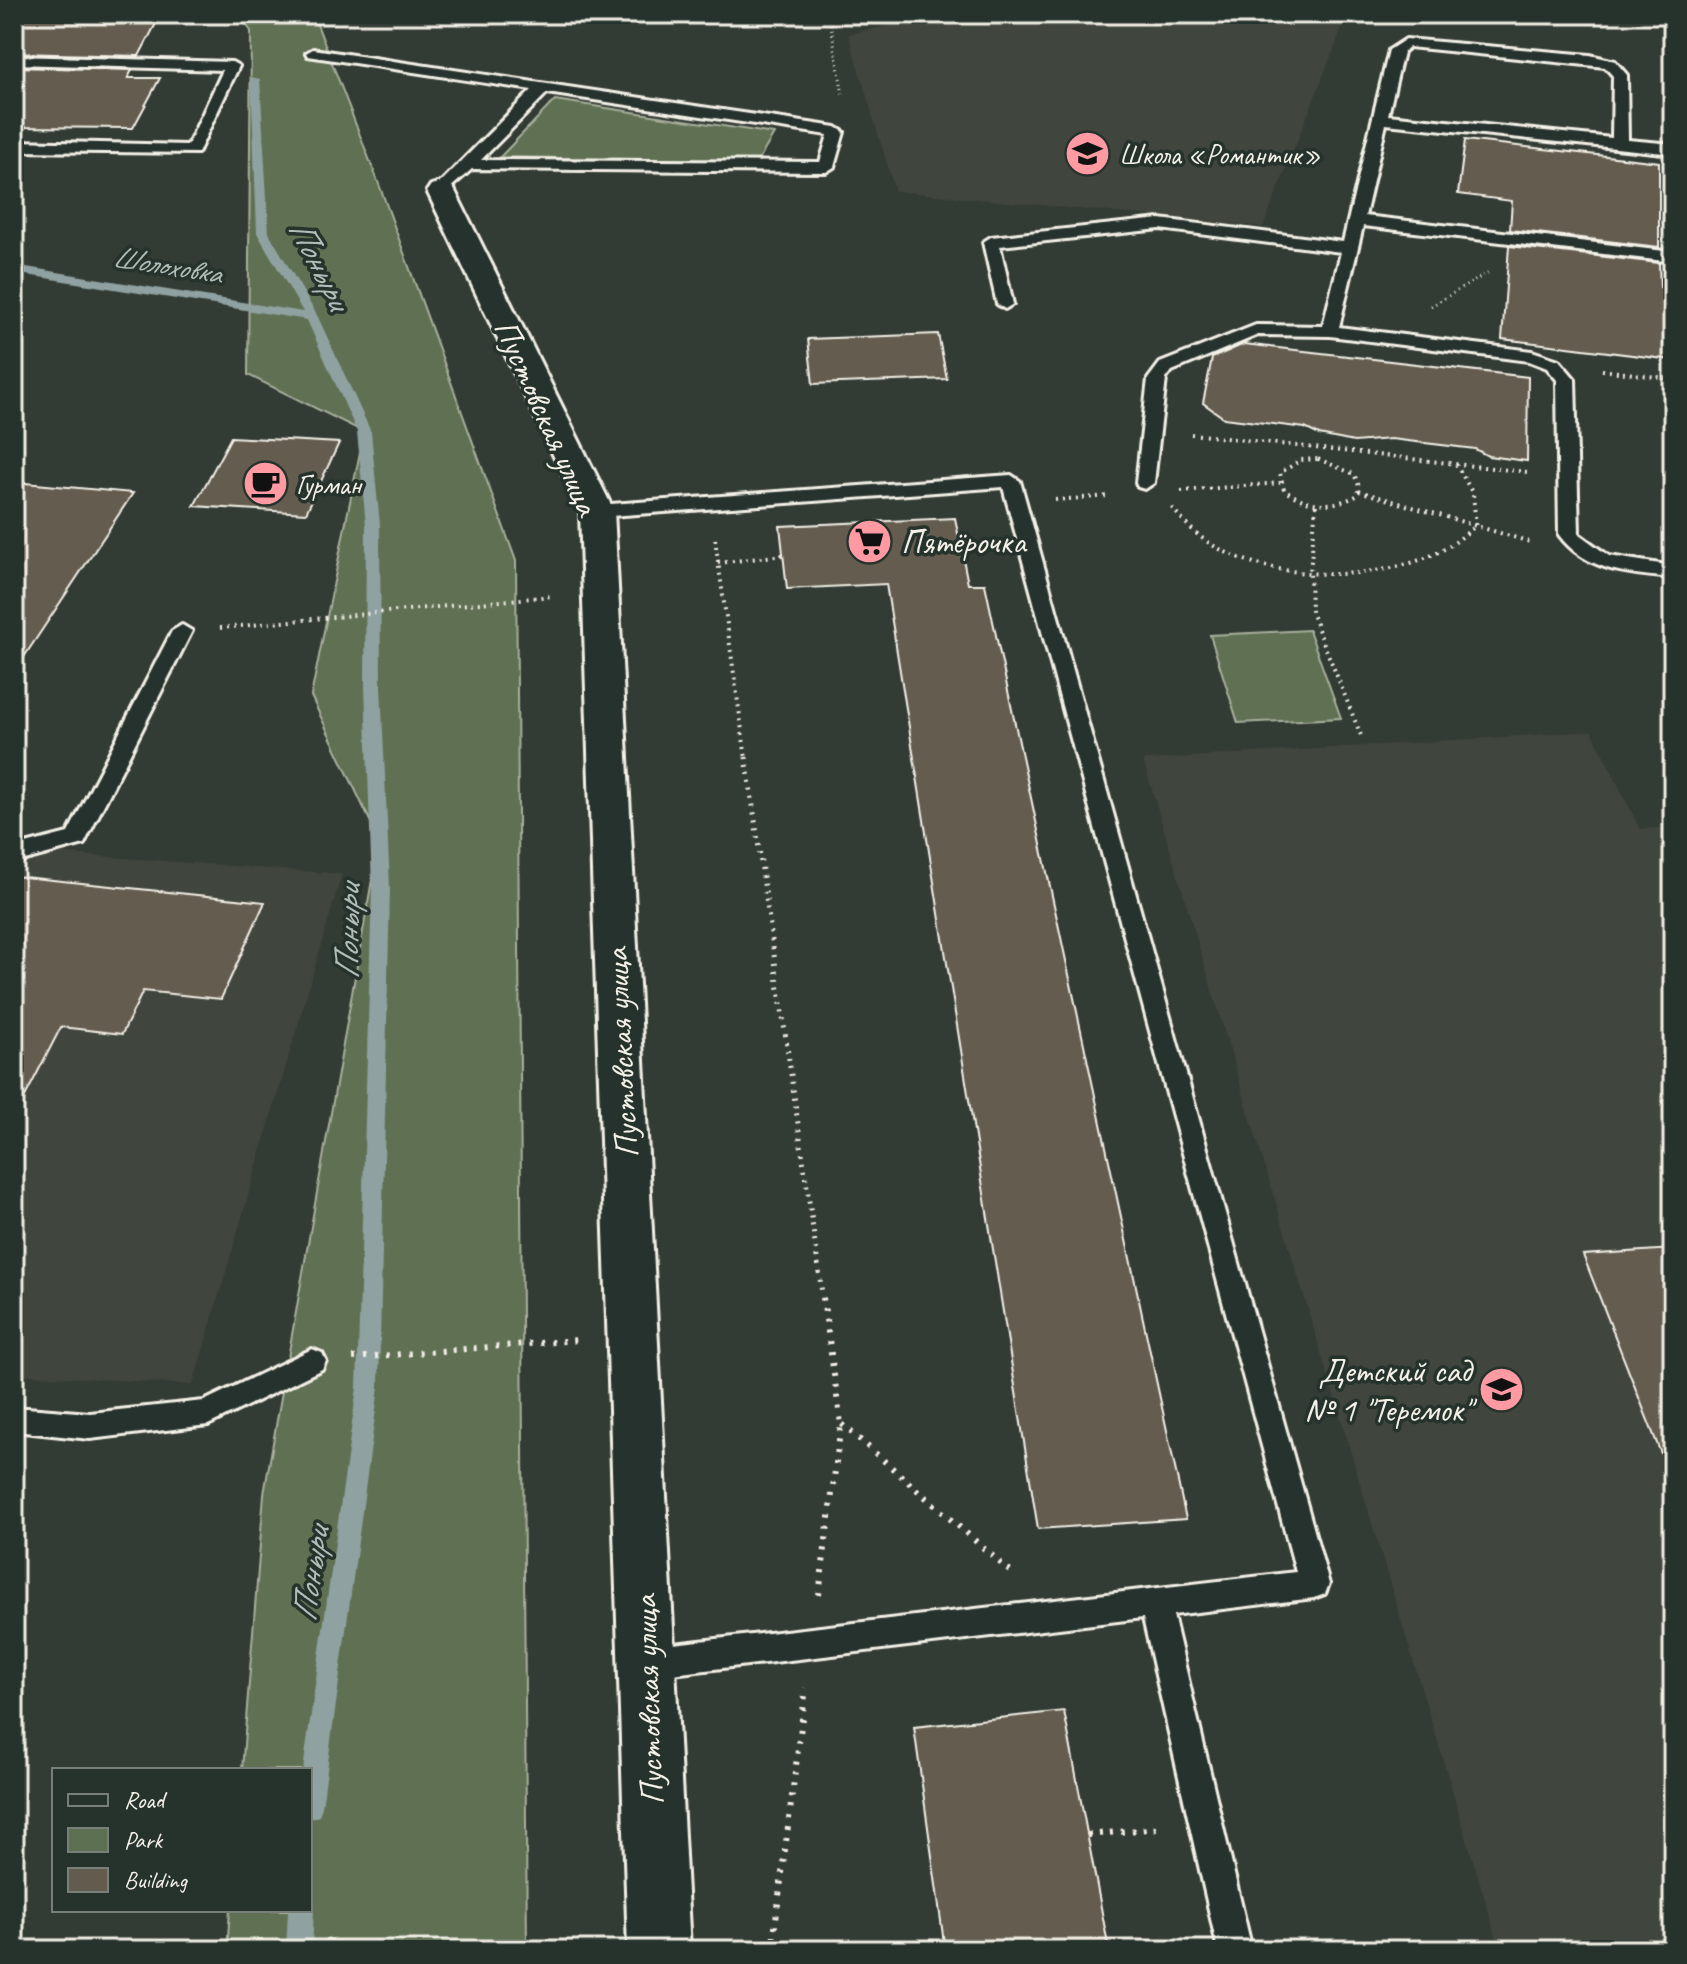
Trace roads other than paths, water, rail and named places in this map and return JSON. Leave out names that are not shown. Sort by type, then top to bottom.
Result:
[{"type":"street","name":"Пустовская улица","points":[[441,191],[597,511],[659,1950]]},
{"type":"lane","points":[[1330,331],[1396,50],[1406,43],[1560,56],[1610,64],[1620,75],[1620,144]]},
{"type":"lane","points":[[313,53],[836,132],[826,167],[468,164]]},
{"type":"lane","points":[[14,60],[232,66],[193,150],[14,146]]},
{"type":"lane","points":[[441,191],[543,88]]},
{"type":"lane","points":[[1380,119],[1673,149]]},
{"type":"lane","points":[[1356,220],[1673,257]]},
{"type":"lane","points":[[1005,304],[991,242],[1160,224],[1350,248]]},
{"type":"lane","points":[[1145,483],[1157,379],[1166,367],[1179,359],[1256,330],[1330,331],[1532,356],[1553,364],[1566,379],[1569,535],[1582,553],[1613,565],[1673,572]]},
{"type":"lane","points":[[597,511],[1011,481],[1314,1584],[647,1662]]},
{"type":"lane","points":[[14,855],[76,839],[182,631]]},
{"type":"lane","points":[[14,1419],[90,1426],[208,1413],[312,1361]]},
{"type":"lane","points":[[1155,1603],[1235,1950]]},
{"type":"waterway","name":"Поныри","points":[[255,79],[263,233],[312,317]]},
{"type":"waterway","name":"Шолоховка","points":[[14,269],[312,317]]},
{"type":"waterway","name":"Поныри","points":[[312,317],[364,432],[373,525],[373,686],[381,888],[368,1387],[312,1793]]},
{"type":"waterway","name":"Поныри","points":[[299,1950],[301,1912]]},
{"type":"place","name":"Школа «Романтик»","points":[[1088,154]]},
{"type":"place","name":"Гурман","points":[[265,484]]},
{"type":"place","name":"Пятёрочка","points":[[870,541]]},
{"type":"place","name":"Детский сад № 1 \"Теремок\"","points":[[1502,1390]]}]
